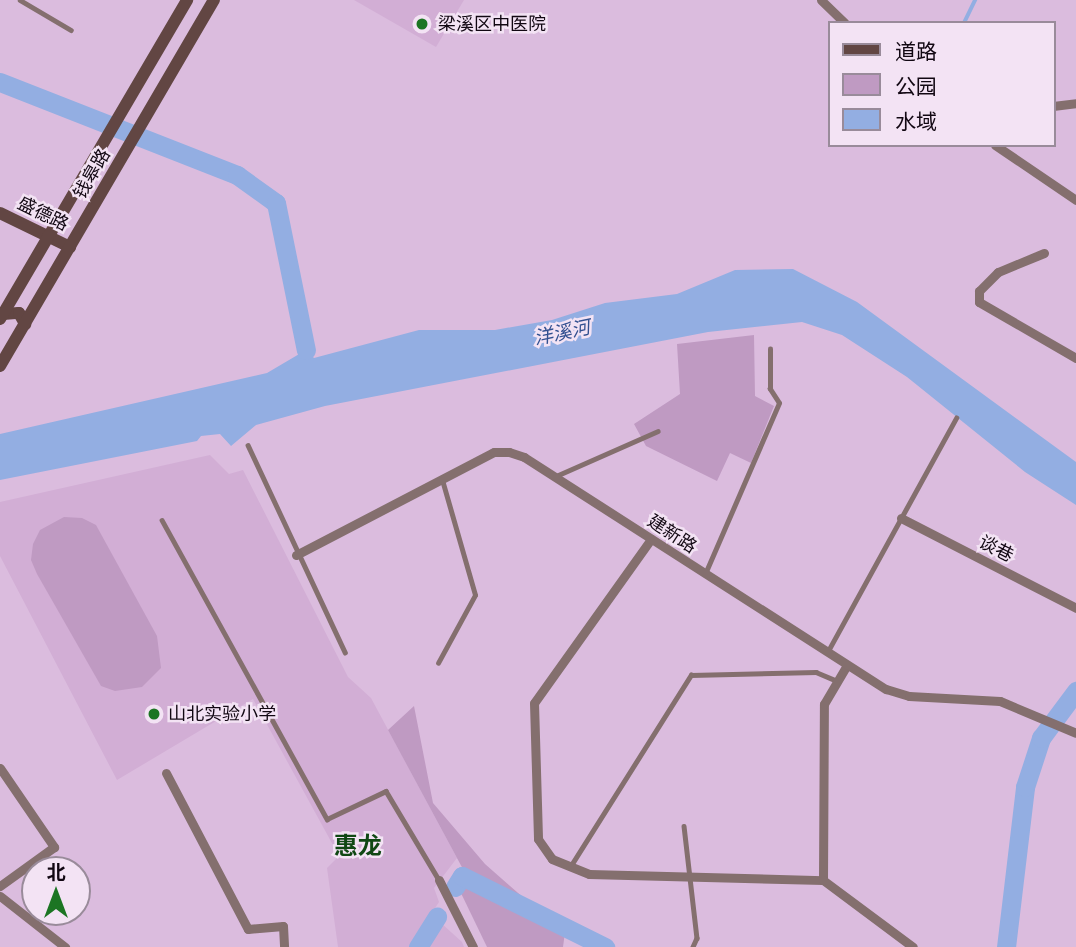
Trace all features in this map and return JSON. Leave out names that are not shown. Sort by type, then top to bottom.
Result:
[{"type":"main road","name":"钱皋路","points":[[2,316],[187,0]]},
{"type":"main road","name":"钱皋路","points":[[0,366],[215,0]]},
{"type":"main road","name":"盛德路","points":[[0,213],[70,247]]},
{"type":"main road","points":[[2,316],[19,313],[25,324]]},
{"type":"street","points":[[821,0],[843,21]]},
{"type":"street","points":[[1055,106],[1076,103]]},
{"type":"street","points":[[998,147],[1076,200]]},
{"type":"street","points":[[1044,253],[998,272],[979,291],[979,302],[1076,358]]},
{"type":"street","name":"建新路","points":[[296,555],[494,452],[509,452],[554,477],[886,689],[909,696],[1000,701],[1038,713],[1075,733]]},
{"type":"street","name":"谈巷","points":[[901,518],[1076,608]]},
{"type":"street","points":[[651,540],[534,703],[538,839],[552,859],[589,874],[823,880],[913,947]]},
{"type":"street","points":[[823,880],[824,704],[847,665]]},
{"type":"street","points":[[0,768],[54,847],[0,886]]},
{"type":"street","points":[[166,773],[248,929],[283,926],[284,947]]},
{"type":"street","points":[[439,880],[473,947]]},
{"type":"street","points":[[0,896],[65,947]]},
{"type":"lane","points":[[20,0],[71,30]]},
{"type":"lane","points":[[705,575],[779,403],[770,389],[770,348]]},
{"type":"lane","points":[[828,652],[956,418]]},
{"type":"lane","points":[[554,477],[658,431]]},
{"type":"lane","points":[[248,445],[296,555],[345,652]]},
{"type":"lane","points":[[438,663],[475,595],[442,480]]},
{"type":"lane","points":[[162,520],[327,819],[386,792],[439,880]]},
{"type":"lane","points":[[570,868],[691,675],[816,672],[837,681]]},
{"type":"lane","points":[[684,827],[697,938],[693,947]]},
{"type":"shaded area","name":"梁溪区中医院","points":[[354,0],[464,0],[436,47]]},
{"type":"shaded area","name":"山北实验小学","points":[[210,455],[229,474],[243,470],[348,677],[371,698],[457,858],[434,888],[439,902],[409,947],[338,947],[327,868],[339,856],[253,699],[117,780],[0,556],[0,502]]},
{"type":"shaded area","points":[[441,923],[462,942],[464,947],[426,947]]},
{"type":"green space","points":[[754,335],[755,396],[774,406],[751,463],[730,453],[717,481],[646,446],[634,424],[680,394],[677,344]]},
{"type":"green space","points":[[64,517],[82,518],[96,525],[157,636],[161,668],[142,687],[115,691],[101,686],[37,574],[31,560],[33,544],[40,530]]},
{"type":"green space","points":[[414,706],[433,803],[485,864],[525,899],[464,871],[388,730]]},
{"type":"green space","points":[[463,882],[565,932],[563,947],[487,947],[459,889]]},
{"type":"water","name":"洋溪河","points":[[793,269],[857,302],[1076,462],[1076,505],[1025,472],[907,377],[842,335],[802,322],[708,332],[325,406],[256,425],[231,446],[220,434],[201,436],[197,441],[0,480],[0,434],[267,373],[306,350],[314,358],[419,330],[495,330],[552,320],[605,303],[677,294],[735,270]]},
{"type":"waterway","points":[[965,21],[975,0]]},
{"type":"waterway","points":[[0,82],[237,175],[276,203],[306,350]]},
{"type":"waterway","points":[[1006,947],[1025,787],[1041,738],[1076,691]]},
{"type":"waterway","points":[[455,887],[462,876],[605,947]]},
{"type":"waterway","points":[[418,947],[437,917]]},
{"type":"place","name":"梁溪区中医院","points":[[422,24]]},
{"type":"place","name":"山北实验小学","points":[[154,714]]},
{"type":"district","name":"惠龙","points":[[358,846]]}]
